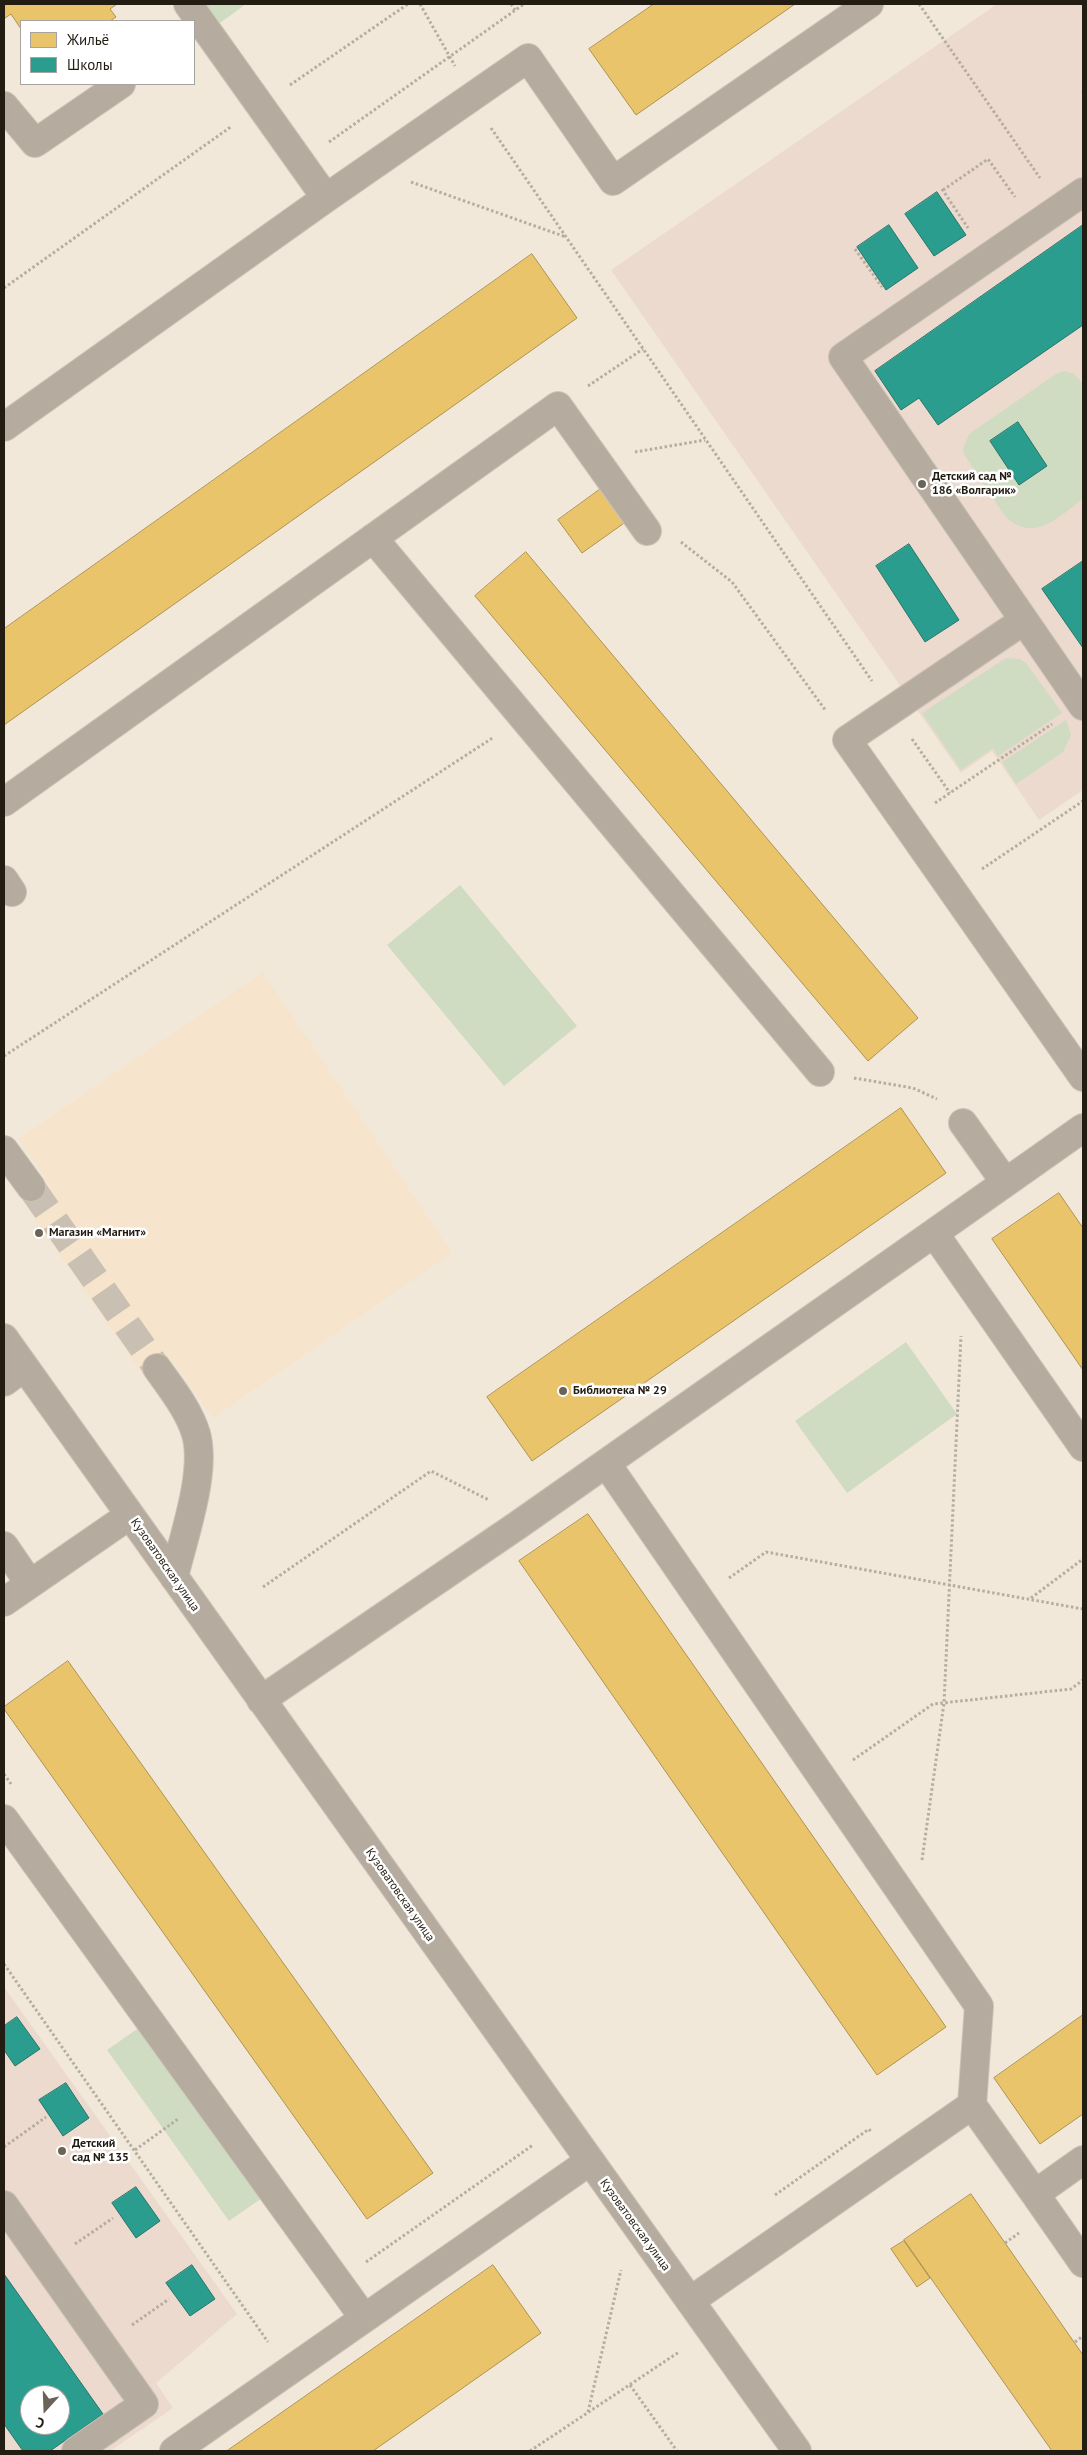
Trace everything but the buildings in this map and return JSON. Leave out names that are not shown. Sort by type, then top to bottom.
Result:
[{"type":"street","points":[[188,4],[195,20]]},
{"type":"street","points":[[4,427],[326,198],[473,98],[528,58],[613,181],[869,4]]},
{"type":"street","points":[[199,30],[260,106],[326,198]]},
{"type":"street","points":[[4,106],[35,143],[120,85]]},
{"type":"street","points":[[1082,705],[843,357],[1083,192]]},
{"type":"street","points":[[4,802],[558,406],[647,531]]},
{"type":"street","points":[[373,538],[820,1072]]},
{"type":"street","points":[[1023,621],[847,740],[1083,1077]]},
{"type":"street","points":[[964,1123],[1006,1182]]},
{"type":"street","points":[[261,1700],[606,1463],[1083,1128]]},
{"type":"street","points":[[4,1150],[31,1187]]},
{"type":"street","points":[[934,1233],[1083,1447]]},
{"type":"street","name":"Кузоватовская улица","points":[[4,1338],[14,1374],[130,1515],[797,2451]]},
{"type":"street","points":[[157,1368],[191,1420],[198,1446],[195,1491],[174,1577]]},
{"type":"street","points":[[606,1463],[979,2006],[972,2105],[1083,2263]]},
{"type":"street","points":[[4,1602],[130,1515]]},
{"type":"street","points":[[4,1546],[30,1584]]},
{"type":"street","points":[[4,1819],[364,2318]]},
{"type":"street","points":[[690,2301],[972,2105]]},
{"type":"street","points":[[1035,2194],[1083,2160]]},
{"type":"street","points":[[174,2451],[590,2161]]},
{"type":"street","points":[[4,2205],[144,2404],[76,2451]]},
{"type":"path","points":[[4,288],[260,106],[408,4]]},
{"type":"path","points":[[420,4],[473,98],[566,237],[950,793]]},
{"type":"path","points":[[511,4],[515,10]]},
{"type":"path","points":[[300,162],[524,4]]},
{"type":"path","points":[[919,4],[1060,208]]},
{"type":"path","points":[[989,257],[942,190],[988,159],[1016,199],[1008,204]]},
{"type":"path","points":[[371,168],[566,237]]},
{"type":"path","points":[[855,248],[902,317]]},
{"type":"path","points":[[558,406],[644,349]]},
{"type":"path","points":[[595,458],[706,440]]},
{"type":"path","points":[[647,531],[680,542],[732,582],[847,740]]},
{"type":"path","points":[[906,823],[1082,705]]},
{"type":"path","points":[[4,1056],[524,718]]},
{"type":"path","points":[[952,890],[1083,801]]},
{"type":"path","points":[[820,1072],[913,1088],[938,1100],[964,1123]]},
{"type":"path","points":[[915,1913],[944,1703],[964,1276]]},
{"type":"path","points":[[263,1587],[431,1472],[492,1502]]},
{"type":"path","points":[[700,1598],[766,1552],[1083,1609]]},
{"type":"path","points":[[1030,1599],[1083,1559]]},
{"type":"path","points":[[824,1780],[933,1704],[1071,1690],[1083,1680]]},
{"type":"path","points":[[4,1966],[289,2371]]},
{"type":"path","points":[[135,2150],[207,2099]]},
{"type":"path","points":[[4,2147],[46,2117]]},
{"type":"path","points":[[366,2263],[533,2145]]},
{"type":"path","points":[[45,2264],[113,2218]]},
{"type":"path","points":[[588,2413],[621,2270]]},
{"type":"path","points":[[102,2346],[169,2299]]},
{"type":"path","points":[[1075,2342],[1083,2336]]},
{"type":"path","points":[[530,2451],[679,2352]]},
{"type":"path","points":[[630,2384],[677,2451]]},
{"type":"shaded area","name":"Детский сад № 186 «Волгарик»","points":[[997,4],[1083,4],[1083,790],[1039,820],[992,751],[961,773],[611,270]]},
{"type":"shaded area","points":[[263,972],[452,1253],[213,1418],[170,1359],[144,1377],[19,1196],[45,1177],[18,1139]]},
{"type":"shaded area","name":"Детский сад № 135","points":[[4,1987],[237,2314],[156,2383],[173,2408],[110,2451],[4,2451]]},
{"type":"green space","points":[[206,4],[246,4],[220,23]]},
{"type":"green space","points":[[1064,371],[1074,374],[1083,384],[1083,499],[1046,525],[1026,528],[1005,516],[964,454],[963,449],[969,434],[1056,374]]},
{"type":"green space","points":[[1006,658],[1020,659],[1026,663],[1062,713],[998,756],[993,748],[961,770],[922,713]]},
{"type":"green space","points":[[1066,720],[1071,735],[1063,752],[1016,784],[1002,762]]},
{"type":"green space","points":[[460,885],[577,1026],[504,1086],[387,945]]},
{"type":"green space","points":[[906,1342],[957,1414],[847,1493],[795,1421]]},
{"type":"green space","points":[[140,2027],[262,2198],[229,2221],[107,2050]]},
{"type":"tunnel","points":[[31,1187],[157,1368]]},
{"type":"place","name":"Детский сад № 186 «Волгарик»","points":[[922,484]]},
{"type":"place","name":"Магазин «Магнит»","points":[[39,1233]]},
{"type":"place","name":"Библиотека № 29","points":[[563,1391]]},
{"type":"place","name":"Детский сад № 135","points":[[62,2151]]}]
